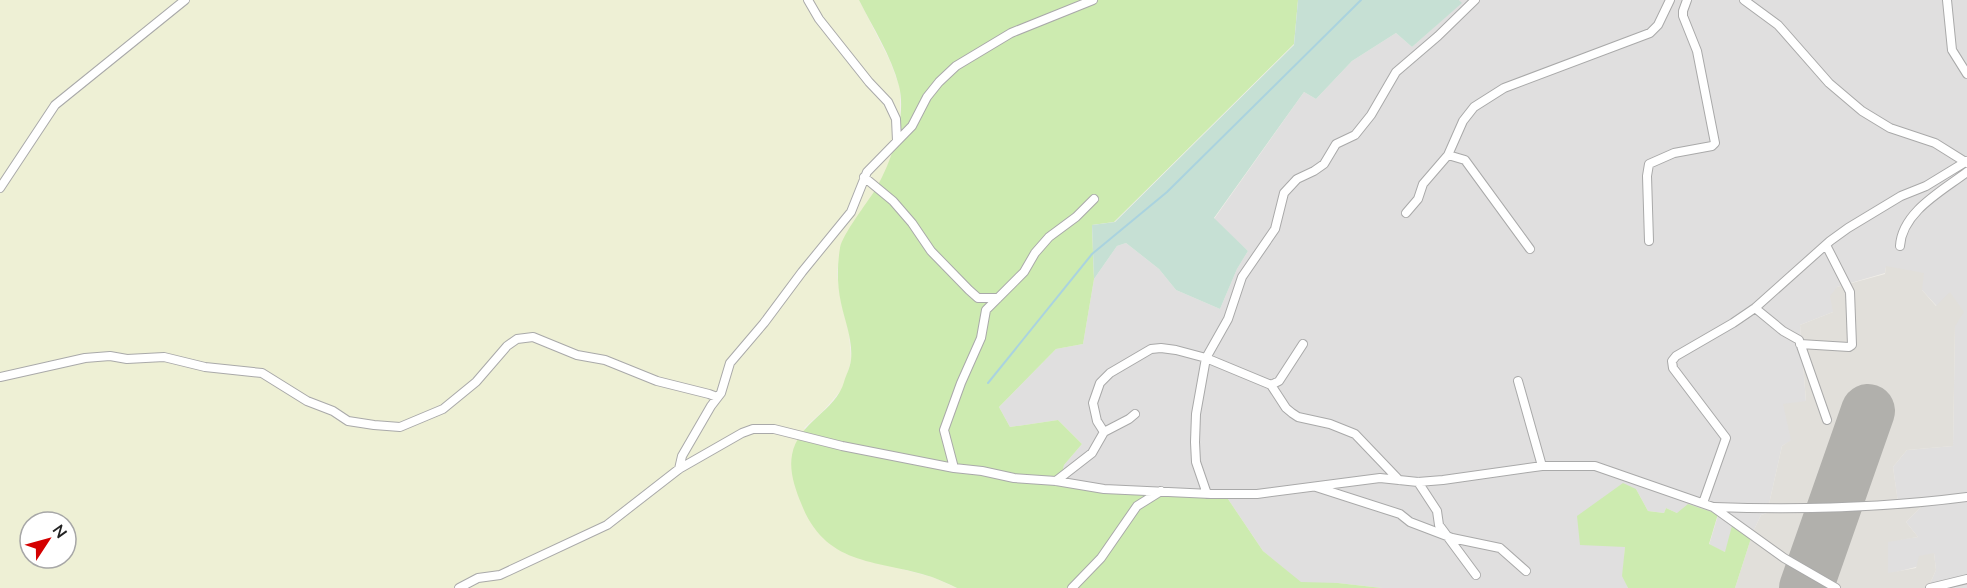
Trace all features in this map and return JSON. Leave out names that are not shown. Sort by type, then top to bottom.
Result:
[{"type":"street","points":[[0,188],[55,105],[184,0]]},
{"type":"street","points":[[808,0],[819,19],[869,82],[888,102],[896,119],[897,141]]},
{"type":"street","points":[[679,469],[682,456],[721,393],[730,363],[851,212],[864,177],[872,165],[912,126],[927,97],[939,82],[956,66],[1016,30],[1093,0]]},
{"type":"street","points":[[1207,494],[1196,462],[1195,442],[1196,414],[1206,358],[1228,319],[1242,277],[1275,229],[1281,201],[1297,179],[1324,164],[1339,142],[1355,135],[1371,115],[1396,72],[1438,36],[1474,0]]},
{"type":"street","points":[[1406,213],[1418,199],[1423,184],[1448,155],[1463,121],[1474,107],[1504,88],[1650,33],[1658,25],[1670,0]]},
{"type":"street","points":[[1649,241],[1647,176],[1649,164],[1674,153],[1712,146],[1715,143],[1697,51],[1683,16],[1687,0]]},
{"type":"street","points":[[1703,503],[1726,438],[1673,368],[1672,361],[1676,356],[1755,308],[1848,228],[1900,196],[1926,186],[1966,162],[1935,143],[1890,128],[1862,111],[1829,83],[1778,26],[1744,0]]},
{"type":"street","points":[[1947,0],[1952,50],[1967,74]]},
{"type":"street","points":[[1448,155],[1465,160],[1530,249]]},
{"type":"street","points":[[1900,246],[1901,235],[1913,215],[1967,172]]},
{"type":"street","points":[[864,177],[893,201],[912,223],[931,251],[969,290],[978,298],[998,298]]},
{"type":"street","points":[[954,468],[944,430],[981,338],[986,310],[1024,272],[1049,237],[1095,199]]},
{"type":"street","points":[[1800,344],[1849,347],[1852,345],[1850,292],[1826,245]]},
{"type":"street","points":[[1755,308],[1783,331],[1797,338],[1827,420]]},
{"type":"street","points":[[0,377],[85,358],[164,357],[205,367],[262,373],[307,401],[333,411],[348,421],[400,427],[431,416],[443,409],[476,382],[507,346],[517,339],[533,337],[577,355],[604,360],[657,381],[717,397]]},
{"type":"street","points":[[1271,385],[1279,381],[1303,344]]},
{"type":"street","points":[[1104,432],[1096,421],[1093,403],[1100,383],[1110,373],[1151,350],[1161,348],[1176,350],[1206,358],[1271,385],[1286,408],[1298,417],[1330,424],[1355,434],[1399,480]]},
{"type":"street","points":[[1518,381],[1542,466]]},
{"type":"street","points":[[1056,481],[1092,453],[1104,432],[1135,414]]},
{"type":"street","points":[[459,588],[478,578],[500,575],[607,525],[679,469],[753,426],[842,446],[1014,478],[1056,481],[1104,489],[1207,494],[1257,494],[1380,478],[1418,482],[1542,466],[1595,466],[1713,507],[1784,558],[1836,588]]},
{"type":"street","points":[[1418,482],[1435,508],[1438,523],[1476,575]]},
{"type":"street","points":[[1315,486],[1400,514],[1410,522],[1448,536],[1500,548],[1526,571]]},
{"type":"street","points":[[1072,588],[1101,558],[1137,506],[1162,491]]},
{"type":"street","points":[[1713,507],[1778,509],[1911,504],[1967,497]]},
{"type":"street","points":[[1930,588],[1967,579]]},
{"type":"shaded area","points":[[1459,0],[1967,0],[1967,588],[1928,588],[1936,570],[1934,553],[1916,567],[1888,574],[1888,541],[1918,537],[1906,522],[1922,506],[1920,497],[1899,510],[1893,467],[1907,450],[1953,446],[1955,326],[1922,290],[1886,267],[1885,273],[1837,287],[1833,312],[1800,325],[1806,402],[1792,440],[1782,446],[1767,513],[1761,515],[1753,532],[1725,552],[1709,545],[1718,515],[1677,513],[1666,508],[1664,513],[1648,511],[1636,489],[1625,547],[1623,576],[1628,588],[1382,588],[1338,583],[1301,583],[1263,551],[1228,499],[1060,482],[1064,465],[1082,444],[1058,420],[1010,427],[999,407],[1056,349],[1083,344],[1094,279],[1117,246],[1126,243],[1159,269],[1176,290],[1220,309],[1237,269],[1248,251],[1214,219],[1304,92],[1316,99],[1352,61],[1396,33],[1412,47],[1461,3]]},
{"type":"shaded area","points":[[1886,266],[1924,273],[1922,290],[1936,306],[1950,292],[1964,312],[1955,326],[1953,446],[1907,450],[1893,467],[1899,509],[1921,496],[1922,506],[1906,522],[1918,537],[1888,542],[1888,573],[1916,568],[1919,556],[1934,553],[1936,570],[1928,588],[1735,588],[1753,532],[1761,515],[1767,513],[1782,446],[1791,440],[1783,404],[1806,401],[1800,325],[1833,312],[1830,296],[1837,287],[1885,274]]},
{"type":"green space","points":[[0,0],[859,0],[890,61],[900,88],[900,117],[895,144],[886,172],[841,245],[837,273],[849,333],[851,361],[843,388],[804,428],[902,569],[932,577],[957,588],[0,588]]},
{"type":"green space","points":[[859,0],[1298,0],[1294,44],[1114,222],[1092,225],[1094,279],[1083,344],[1056,349],[999,407],[1010,427],[1058,420],[1082,444],[1064,465],[1060,482],[1228,499],[1263,551],[1301,582],[1382,588],[957,588],[912,571],[856,558],[839,550],[824,539],[812,524],[801,503],[792,473],[792,455],[802,434],[840,392],[850,366],[851,345],[838,282],[840,248],[845,235],[875,190],[887,167],[896,140],[901,112],[901,98],[896,75]]},
{"type":"green space","points":[[1298,0],[1459,0],[1462,3],[1412,47],[1396,33],[1352,61],[1316,99],[1304,92],[1214,218],[1248,251],[1237,269],[1220,309],[1176,290],[1159,269],[1126,243],[1117,246],[1094,279],[1092,225],[1115,222],[1294,45]]},
{"type":"green space","points":[[1623,483],[1636,489],[1648,511],[1664,513],[1666,508],[1677,513],[1688,504],[1718,514],[1709,544],[1725,552],[1733,522],[1753,532],[1735,588],[1628,588],[1622,576],[1625,547],[1580,545],[1577,516]]},
{"type":"waterway","points":[[988,383],[1092,254],[1167,192],[1361,0]]},
{"type":"runway","points":[[1806,588],[1868,411]]}]
